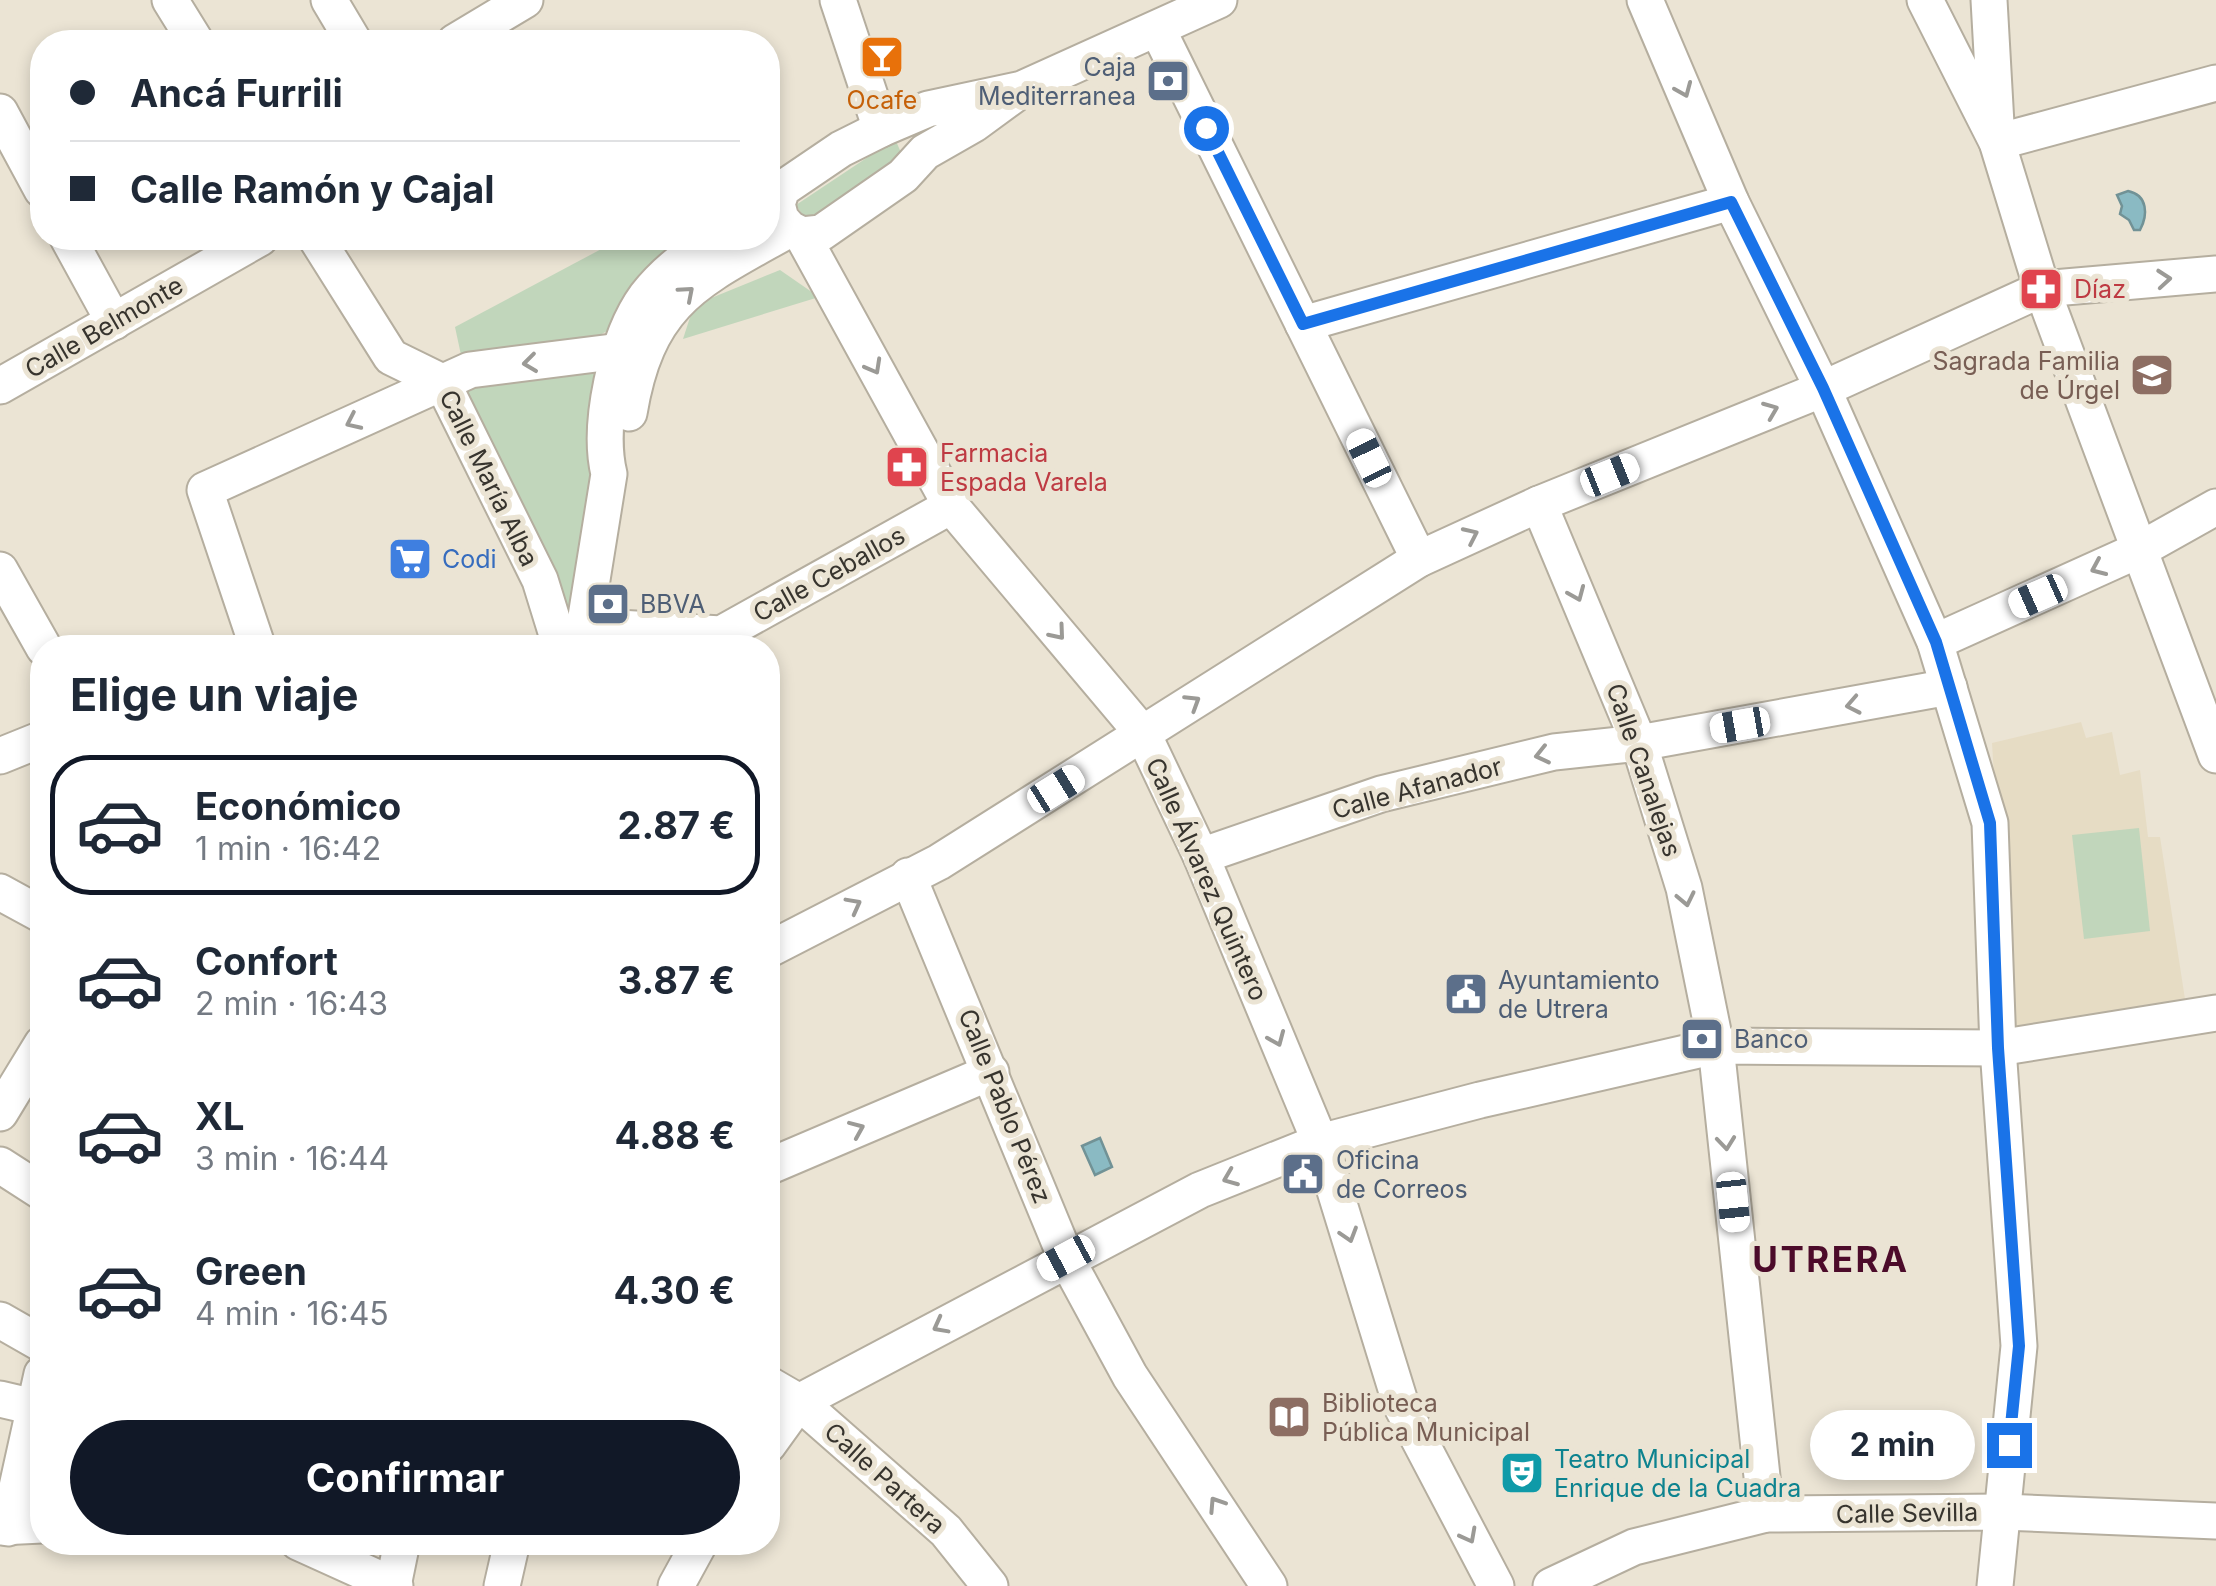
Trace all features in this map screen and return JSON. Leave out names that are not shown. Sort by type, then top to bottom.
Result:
[{"type":"street","points":[[170,0],[189,30]]},
{"type":"street","points":[[328,0],[347,30]]},
{"type":"street","points":[[475,30],[525,0]]},
{"type":"street","points":[[838,0],[867,83],[906,119]]},
{"type":"street","points":[[1022,88],[974,124],[924,152],[902,176],[821,233],[784,219],[782,188],[840,150],[906,119],[1022,88],[1219,0]]},
{"type":"street","points":[[1646,0],[1731,202],[1823,388],[1936,642],[1990,823],[1998,1048],[2019,1346],[1995,1586]]},
{"type":"street","points":[[1925,0],[1997,142],[2042,289],[2216,755]]},
{"type":"street","points":[[1989,0],[1997,142]]},
{"type":"street","points":[[1158,30],[1419,559]]},
{"type":"street","points":[[867,83],[919,132],[924,152]]},
{"type":"street","points":[[840,150],[862,116],[867,83]]},
{"type":"street","points":[[1997,142],[2216,83]]},
{"type":"street","points":[[0,112],[30,168]]},
{"type":"street","points":[[1303,324],[1731,202]]},
{"type":"street","name":"Calle Álvarez Quintero","points":[[784,219],[951,506],[1143,734],[1201,856],[1320,1142],[1401,1405],[1496,1586]]},
{"type":"street","points":[[75,250],[114,322]]},
{"type":"street","name":"Calle Belmonte","points":[[0,386],[239,250]]},
{"type":"street","name":"Calle María Alba","points":[[324,250],[391,356],[442,382],[540,580],[572,635]]},
{"type":"street","points":[[609,474],[603,450],[620,351],[645,298],[670,271],[700,250]]},
{"type":"street","points":[[576,635],[609,474],[622,456],[632,397],[662,318],[697,284],[743,250]]},
{"type":"street","points":[[780,944],[939,862],[1419,559],[1539,504],[1823,388],[2042,289],[2216,274]]},
{"type":"street","points":[[254,635],[205,490],[470,370],[620,351]]},
{"type":"street","name":"Calle Canalejas","points":[[1539,504],[1639,743],[1684,888],[1716,1046],[1766,1514]]},
{"type":"street","name":"Calle Ceballos","points":[[697,635],[721,634],[951,506]]},
{"type":"street","points":[[1936,642],[2140,549],[2216,508]]},
{"type":"street","points":[[0,570],[37,635]]},
{"type":"street","name":"Calle Afanador","points":[[1201,856],[1381,794],[1554,752],[1639,743],[1948,687]]},
{"type":"street","points":[[0,756],[30,743]]},
{"type":"street","name":"Calle Pablo Pérez","points":[[908,876],[1066,1258],[1130,1376],[1270,1586]]},
{"type":"street","points":[[0,892],[30,908]]},
{"type":"street","points":[[780,1428],[799,1402],[1066,1258],[1200,1190],[1320,1142],[1480,1100],[1716,1046],[1998,1048],[2216,1013]]},
{"type":"street","points":[[0,1113],[30,1064]]},
{"type":"street","points":[[780,1162],[992,1072]]},
{"type":"street","points":[[0,1165],[30,1184]]},
{"type":"street","points":[[0,1320],[30,1337]]},
{"type":"street","name":"Calle Partera","points":[[780,1391],[799,1402],[946,1531],[990,1586]]},
{"type":"street","points":[[17,1527],[26,1393]]},
{"type":"street","name":"Calle Sevilla","points":[[1552,1586],[1634,1546],[1766,1514],[2002,1512],[2216,1521]]},
{"type":"street","points":[[326,1555],[393,1586],[399,1555]]},
{"type":"street","points":[[502,1586],[509,1555]]},
{"type":"street","points":[[676,1586],[693,1555]]},
{"type":"shaded area","points":[[2081,722],[2086,738],[2112,732],[2120,775],[2140,770],[2148,837],[2160,837],[2187,1012],[2010,1033],[1992,743]]},
{"type":"green space","points":[[895,139],[903,157],[806,220],[796,205]]},
{"type":"green space","points":[[599,250],[674,250],[618,325],[567,353],[464,369],[455,327]]},
{"type":"green space","points":[[780,270],[819,297],[683,339],[694,305]]},
{"type":"green space","points":[[605,364],[578,635],[571,635],[451,386]]},
{"type":"green space","points":[[2139,828],[2150,931],[2084,939],[2072,835]]},
{"type":"water","points":[[2128,191],[2143,201],[2140,230],[2134,230],[2120,214],[2122,206],[2117,195]]},
{"type":"water","points":[[1100,1138],[1112,1167],[1095,1175],[1082,1146]]},
{"type":"place","name":"Ocafe","points":[[882,57]]},
{"type":"place","name":"Caja Mediterranea","points":[[1168,81]]},
{"type":"place","name":"Díaz","points":[[2041,289]]},
{"type":"place","name":"Sagrada Familia de Úrgel","points":[[2152,375]]},
{"type":"place","name":"Farmacia Espada Varela","points":[[907,467]]},
{"type":"place","name":"Codi","points":[[410,559]]},
{"type":"place","name":"BBVA","points":[[608,604]]},
{"type":"place","name":"Ayuntamiento de Utrera","points":[[1466,994]]},
{"type":"place","name":"Banco","points":[[1702,1039]]},
{"type":"place","name":"Oficina de Correos","points":[[1303,1174]]},
{"type":"place","name":"Biblioteca Pública Municipal","points":[[1289,1417]]},
{"type":"place","name":"Teatro Municipal Enrique de la Cuadra","points":[[1522,1473]]},
{"type":"district","name":"UTRERA","points":[[1831,1260]]},
{"type":"route","points":[[1206,128],[1303,324],[1731,202],[1823,388],[1936,642],[1990,823],[1998,1048],[2019,1346],[2009,1445]]}]
